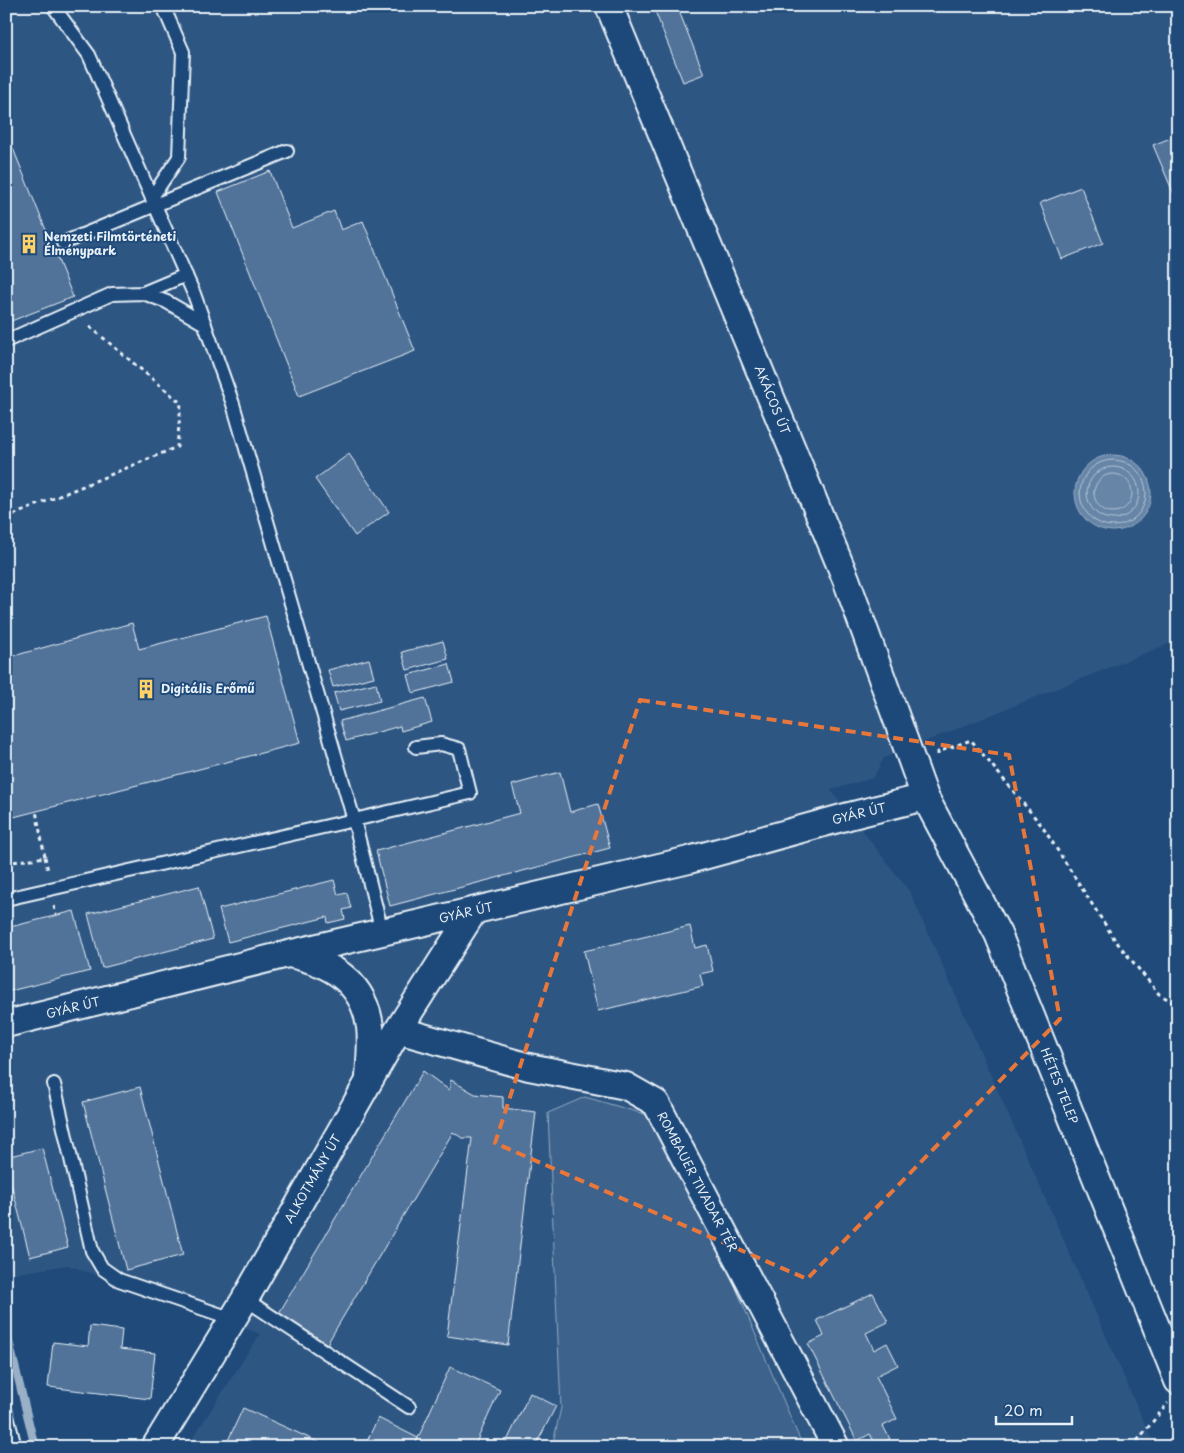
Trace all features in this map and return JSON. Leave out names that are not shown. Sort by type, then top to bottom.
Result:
[{"type":"street","name":"AKÁCOS ÚT","points":[[609,6],[846,578],[925,797]]},
{"type":"street","name":"GYÁR ÚT","points":[[6,1024],[288,954],[688,860],[925,797]]},
{"type":"street","name":"HÉTES TELEP","points":[[925,797],[998,934],[1175,1390]]},
{"type":"street","name":"ALKOTMÁNY ÚT","points":[[155,1447],[239,1309],[398,1030],[473,912]]},
{"type":"street","points":[[288,954],[311,958],[342,974],[360,998],[370,1026],[369,1080]]},
{"type":"street","name":"ROMBAUER TIVADAR TÉR","points":[[398,1030],[529,1067],[626,1086],[656,1102],[836,1447]]},
{"type":"lane","points":[[53,6],[89,55],[186,275],[205,324],[233,404],[354,820],[382,932]]},
{"type":"lane","points":[[154,201],[179,157],[183,52],[162,6]]},
{"type":"lane","points":[[64,243],[154,201],[287,152]]},
{"type":"lane","points":[[6,341],[112,294],[143,293],[186,275]]},
{"type":"lane","points":[[143,293],[167,302],[205,324]]},
{"type":"lane","points":[[6,899],[470,793],[458,749],[442,744],[416,747]]},
{"type":"lane","points":[[54,1084],[92,1251],[102,1268],[119,1280],[239,1309],[409,1407]]},
{"type":"lane","points":[[6,1412],[15,1447]]},
{"type":"path","points":[[6,518],[177,447],[180,403],[82,321]]},
{"type":"path","points":[[938,752],[971,740],[1042,826],[1115,940],[1159,994],[1178,1005]]},
{"type":"path","points":[[6,863],[45,857],[36,811]]},
{"type":"path","points":[[1132,1447],[1175,1390]]},
{"type":"highlighted area","points":[[640,700],[1009,755],[1060,1019],[807,1279],[495,1143]]},
{"type":"shaded area","points":[[6,6],[1178,6],[1178,640],[884,758],[873,778],[831,790],[910,892],[1155,1447],[803,1447],[665,1120],[561,1408],[552,1447],[187,1447],[260,1334],[68,1265],[12,1274],[6,1253]]},
{"type":"shaded area","points":[[585,1097],[665,1120],[803,1447],[552,1447],[561,1408],[548,1113]]},
{"type":"water","points":[[1113,455],[1127,458],[1140,466],[1148,479],[1151,493],[1148,507],[1140,520],[1127,528],[1113,531],[1099,528],[1086,520],[1078,507],[1075,493],[1078,479],[1086,466],[1099,458]]},
{"type":"building","points":[[653,6],[677,6],[704,74],[683,82]]},
{"type":"building","name":"Nemzeti Filmtörténeti Élménypark","points":[[6,131],[73,297],[6,323]]},
{"type":"building","points":[[1178,135],[1178,204],[1153,145]]},
{"type":"building","points":[[270,171],[292,228],[334,211],[341,230],[363,221],[415,351],[299,396],[218,192]]},
{"type":"building","points":[[1081,187],[1103,243],[1062,259],[1040,203]]},
{"type":"building","points":[[349,454],[389,512],[355,536],[315,479]]},
{"type":"building","name":"Digitális Erőmű","points":[[266,616],[300,743],[6,819],[6,658],[132,623],[139,649]]},
{"type":"building","points":[[443,641],[448,659],[407,670],[402,652]]},
{"type":"building","points":[[369,659],[374,677],[333,687],[328,670]]},
{"type":"building","points":[[449,664],[454,682],[413,693],[408,675]]},
{"type":"building","points":[[376,683],[380,701],[339,711],[334,693]]},
{"type":"building","points":[[425,698],[432,722],[401,731],[400,726],[346,741],[340,721]]},
{"type":"building","points":[[560,772],[570,812],[598,804],[610,848],[390,906],[376,851],[520,813],[512,785]]},
{"type":"building","points":[[334,880],[338,895],[347,893],[351,908],[343,910],[345,919],[328,923],[327,917],[228,942],[219,909]]},
{"type":"building","points":[[199,886],[213,939],[102,968],[88,914]]},
{"type":"building","points":[[74,911],[90,971],[6,992],[6,928]]},
{"type":"building","points":[[690,926],[695,948],[707,945],[713,971],[700,974],[703,986],[598,1011],[584,951]]},
{"type":"building","points":[[423,1071],[449,1090],[451,1080],[475,1094],[503,1097],[503,1108],[536,1112],[508,1345],[447,1336],[472,1138],[462,1138],[453,1132],[327,1344],[279,1313]]},
{"type":"building","points":[[140,1087],[183,1255],[126,1270],[83,1102]]},
{"type":"building","points":[[42,1148],[68,1247],[30,1257],[6,1157]]},
{"type":"building","points":[[873,1293],[888,1322],[866,1333],[874,1350],[887,1343],[898,1365],[876,1376],[897,1419],[883,1426],[890,1439],[876,1446],[870,1434],[857,1441],[808,1344],[824,1336],[817,1320]]},
{"type":"building","points":[[90,1326],[122,1330],[120,1349],[155,1353],[150,1399],[48,1387],[53,1342],[88,1346]]},
{"type":"building","points":[[450,1367],[500,1390],[474,1447],[414,1447]]},
{"type":"building","points":[[530,1393],[556,1406],[535,1447],[504,1447]]},
{"type":"building","points":[[243,1408],[329,1447],[225,1447]]},
{"type":"building","points":[[378,1418],[418,1438],[414,1447],[364,1447]]},
{"type":"waterway","points":[[6,1329],[35,1447]]},
{"type":"place","name":"Nemzeti Filmtörténeti Élménypark","points":[[29,244]]},
{"type":"place","name":"Digitális Erőmű","points":[[146,689]]}]
